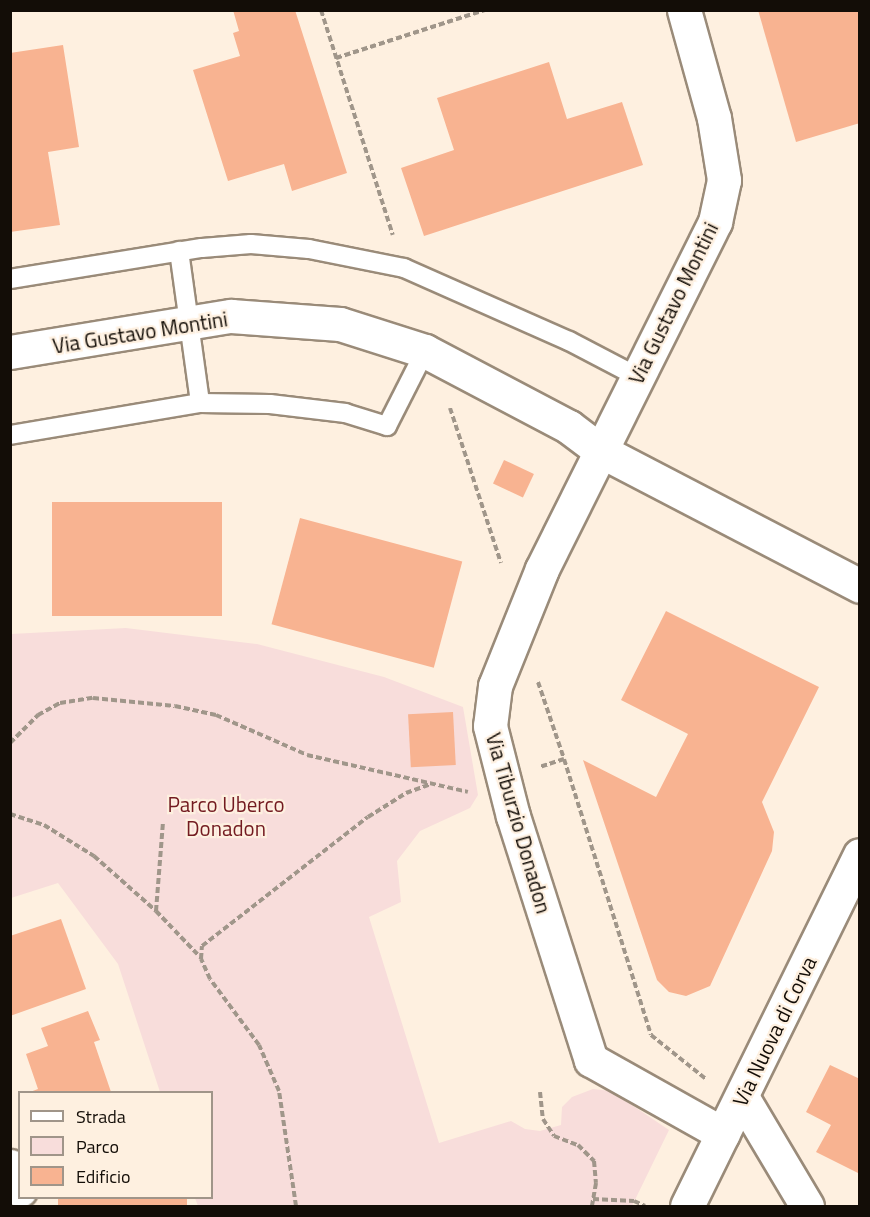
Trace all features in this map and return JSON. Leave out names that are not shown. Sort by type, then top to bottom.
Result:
[{"type":"street","name":"Via Gustavo Montini","points":[[599,450],[715,222],[724,180],[714,118],[684,10]]},
{"type":"street","name":"Via Gustavo Montini","points":[[10,352],[231,315],[340,324],[428,353],[569,427],[599,450],[860,586]]},
{"type":"street","name":"Via Tiburzio Donadon","points":[[599,450],[520,622],[495,686],[491,716],[503,779],[513,816],[591,1060],[723,1134]]},
{"type":"street","name":"Via Nuova di Corva","points":[[687,1206],[860,855]]},
{"type":"street","points":[[742,1097],[807,1206]]},
{"type":"street","points":[[10,1166],[18,1185]]},
{"type":"lane","points":[[10,279],[179,251],[251,244],[309,249],[404,268],[569,342],[638,377]]},
{"type":"lane","points":[[179,251],[200,403]]},
{"type":"lane","points":[[10,435],[200,403],[270,404],[345,413],[387,426],[428,353]]},
{"type":"path","points":[[321,10],[404,268]]},
{"type":"path","points":[[336,58],[485,10]]},
{"type":"path","points":[[428,353],[502,565]]},
{"type":"path","points":[[520,622],[651,1035],[707,1077]]},
{"type":"path","points":[[10,743],[38,715],[60,703],[93,698],[175,706],[216,715],[308,755],[478,795],[503,779],[564,759]]},
{"type":"path","points":[[201,959],[202,946],[368,817],[406,793],[431,784]]},
{"type":"path","points":[[10,814],[44,825],[94,856],[156,910],[201,959],[210,980],[269,1065],[285,1121],[296,1206]]},
{"type":"path","points":[[156,910],[163,823]]},
{"type":"path","points":[[540,1092],[543,1119],[554,1136],[578,1145],[594,1161],[592,1206]]},
{"type":"path","points":[[593,1199],[634,1201],[645,1206]]},
{"type":"green space","name":"Parco Uberco Donadon","points":[[126,628],[257,644],[384,677],[463,707],[478,795],[470,808],[420,831],[397,861],[401,902],[369,917],[439,1143],[511,1121],[525,1129],[540,1131],[561,1125],[562,1107],[572,1097],[593,1089],[611,1091],[669,1130],[632,1206],[198,1206],[195,1199],[213,1199],[213,1091],[160,1091],[118,964],[58,883],[11,898],[11,634]]},
{"type":"building","points":[[233,10],[295,10],[347,173],[292,191],[284,164],[228,181],[193,70],[240,56],[233,33],[239,31]]},
{"type":"building","points":[[758,10],[860,10],[860,123],[796,142]]},
{"type":"building","points":[[63,45],[79,147],[48,152],[60,225],[10,232],[10,53]]},
{"type":"building","points":[[549,62],[567,119],[622,102],[643,165],[424,236],[401,168],[454,150],[437,98]]},
{"type":"building","points":[[504,460],[534,474],[523,498],[493,484]]},
{"type":"building","points":[[52,502],[222,502],[222,616],[52,616]]},
{"type":"building","points":[[300,518],[462,561],[434,668],[272,624]]},
{"type":"building","points":[[666,611],[819,687],[762,802],[774,832],[772,851],[710,986],[686,996],[669,992],[657,980],[583,760],[656,797],[688,734],[621,700]]},
{"type":"building","points":[[453,712],[456,765],[411,767],[408,714]]},
{"type":"building","points":[[61,919],[86,989],[10,1016],[10,936]]},
{"type":"building","points":[[88,1011],[100,1040],[94,1042],[111,1091],[33,1091],[38,1089],[26,1054],[48,1046],[41,1028]]},
{"type":"building","points":[[830,1065],[860,1079],[860,1174],[816,1152],[831,1125],[806,1112]]},
{"type":"building","points":[[58,1199],[187,1199],[187,1206],[58,1206]]}]
